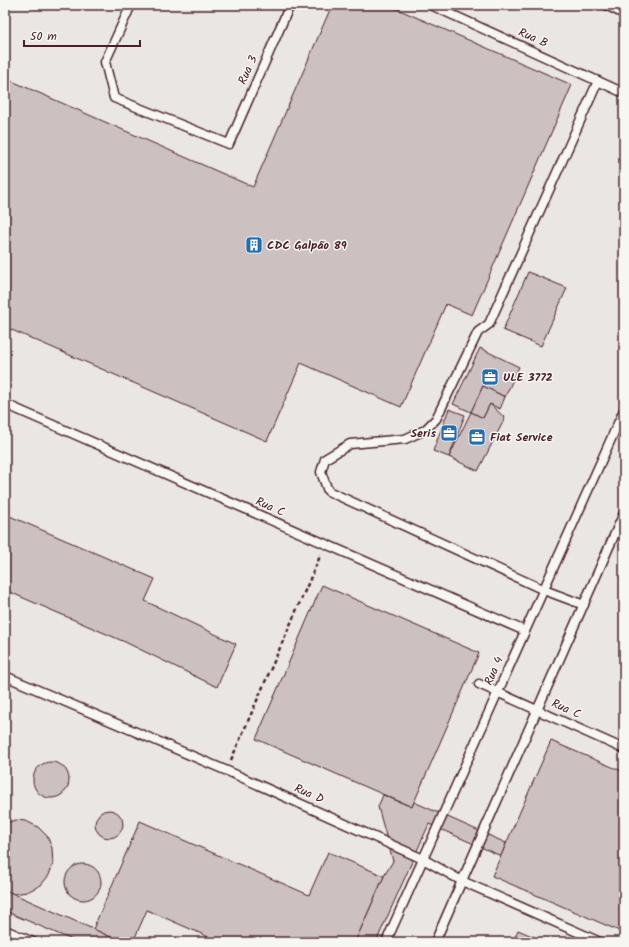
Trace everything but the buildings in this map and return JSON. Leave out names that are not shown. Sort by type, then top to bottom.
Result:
[{"type":"lane","name":"Rua 3","points":[[131,5],[105,62],[114,98],[229,144],[290,5]]},
{"type":"lane","name":"Rua B","points":[[431,5],[624,93]]},
{"type":"lane","points":[[606,5],[624,14]]},
{"type":"lane","points":[[584,605],[544,590],[328,491],[321,472],[325,459],[350,444],[405,439],[425,430],[436,419],[478,332],[489,324],[598,81]]},
{"type":"lane","name":"Rua C","points":[[5,404],[525,631]]},
{"type":"lane","name":"Rua 4","points":[[386,942],[624,410]]},
{"type":"lane","points":[[435,942],[624,513]]},
{"type":"lane","name":"Rua D","points":[[5,676],[226,770],[424,859],[462,881],[600,942]]},
{"type":"lane","name":"Rua C","points":[[479,684],[624,748]]},
{"type":"lane","points":[[5,930],[33,942]]},
{"type":"path","points":[[226,770],[325,544]]},
{"type":"shaded area","points":[[5,5],[624,5],[624,942],[5,942]]},
{"type":"place","name":"CDC Galpão 89","points":[[254,245]]},
{"type":"place","name":"ULE 3772","points":[[490,377]]},
{"type":"place","name":"Seris","points":[[449,433]]},
{"type":"place","name":"Fiat Service","points":[[477,437]]}]
